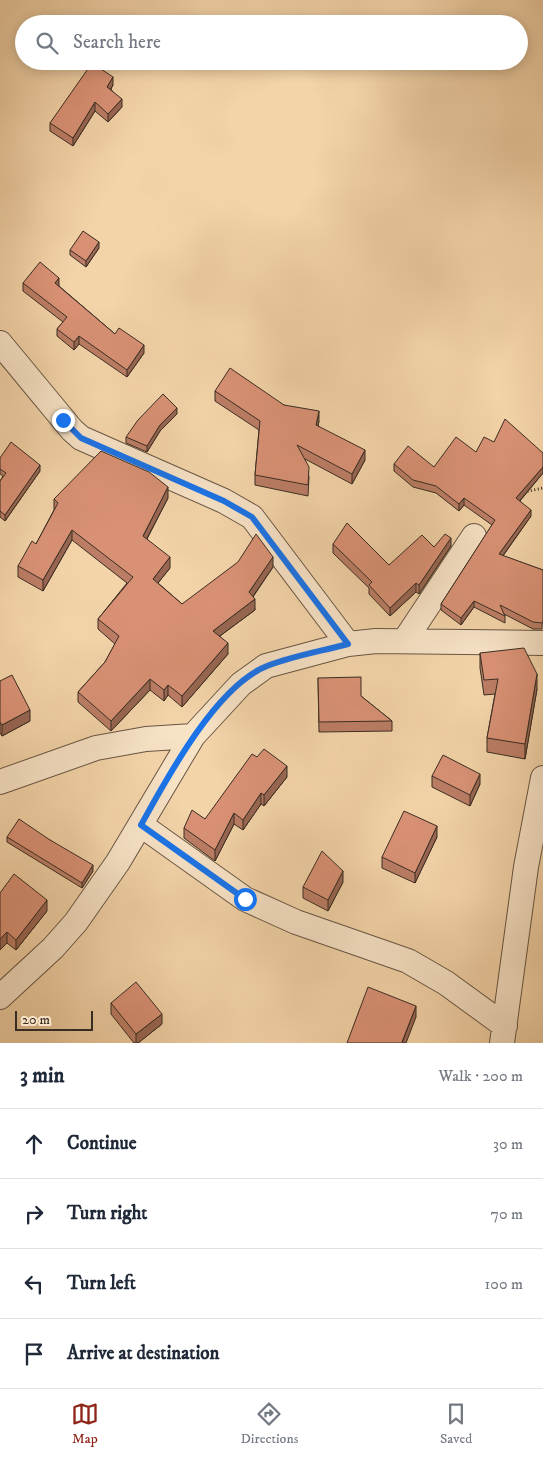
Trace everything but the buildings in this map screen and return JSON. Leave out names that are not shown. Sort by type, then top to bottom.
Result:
[{"type":"street","points":[[0,343],[72,430],[81,438],[224,501],[252,517],[348,644]]},
{"type":"street","points":[[405,640],[474,536]]},
{"type":"street","points":[[0,997],[53,948],[76,922],[141,825],[193,736],[241,684],[266,666],[348,644],[405,640],[543,643]]},
{"type":"street","points":[[0,782],[96,748],[146,739],[193,736]]},
{"type":"street","points":[[504,1034],[526,867],[543,778]]},
{"type":"street","points":[[141,825],[245,899],[296,922],[408,961],[446,983],[504,1034]]},
{"type":"path","points":[[523,493],[543,488]]},
{"type":"route","points":[[63,420],[81,438],[150,470],[238,507],[252,517],[348,644],[266,666],[241,684],[193,736],[141,825],[245,899]]}]
